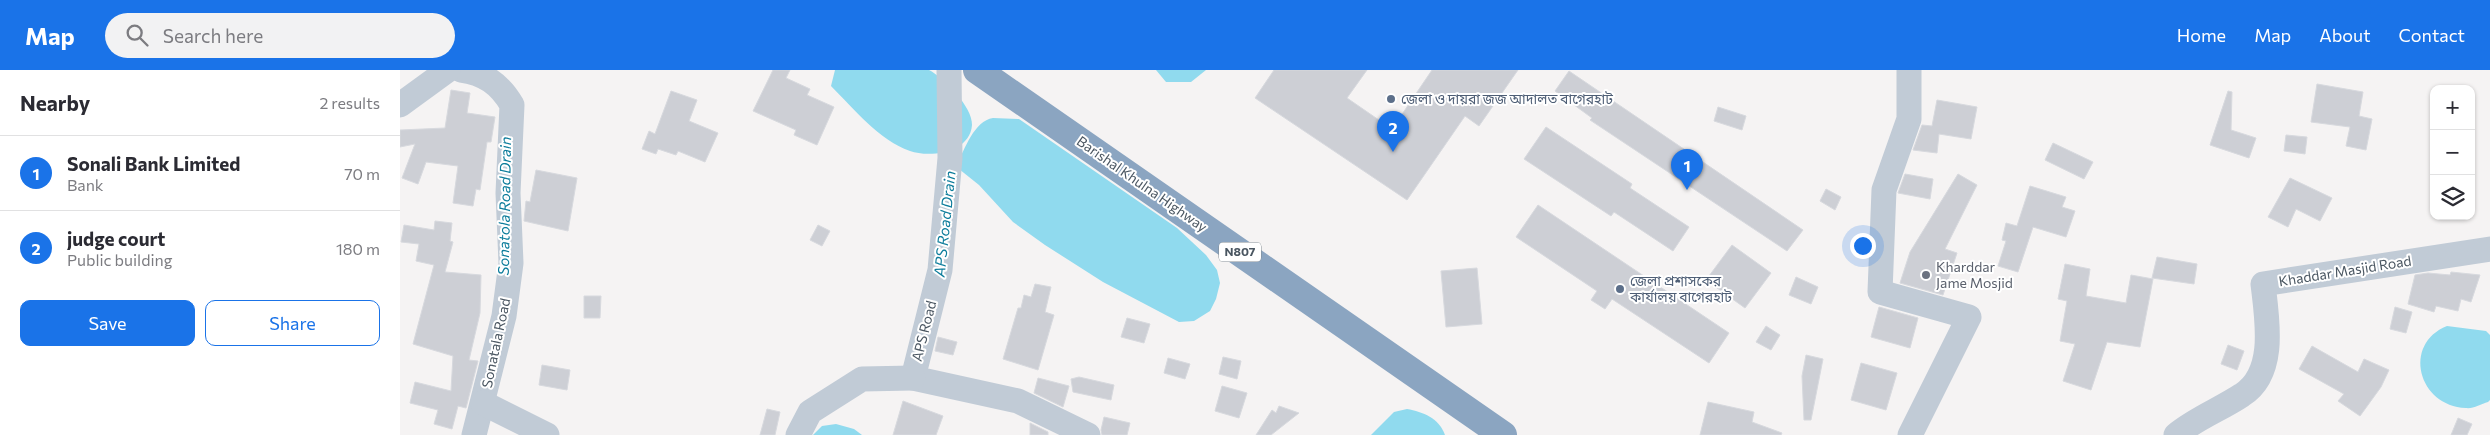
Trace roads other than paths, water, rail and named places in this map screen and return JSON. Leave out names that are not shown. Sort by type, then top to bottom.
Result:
[{"type":"highway","name":"Barishal Khulna Highway","points":[[977,70],[1493,432]]},
{"type":"street","points":[[400,105],[448,70]]},
{"type":"street","name":"Sonatala Road","points":[[461,70],[483,74],[507,96],[512,105],[508,193],[511,263],[504,316],[474,435]]},
{"type":"street","name":"APS Road","points":[[949,70],[950,158],[940,270],[913,378],[1018,401],[1088,435]]},
{"type":"street","points":[[1909,70],[1909,119],[1884,190],[1880,292],[1969,317],[1910,435]]},
{"type":"street","name":"Khaddar Masjid Road","points":[[2182,431],[2244,394],[2261,377],[2267,349],[2262,284],[2490,249]]},
{"type":"street","points":[[798,435],[810,412],[862,379],[913,378]]},
{"type":"street","points":[[483,403],[547,435]]},
{"type":"water","points":[[835,70],[929,70],[942,79],[963,102],[971,118],[970,134],[957,147],[938,153],[918,153],[899,146],[877,132],[831,86]]},
{"type":"water","points":[[1156,70],[1206,70],[1191,82],[1166,82]]},
{"type":"water","points":[[993,118],[1019,119],[1177,228],[1206,255],[1217,270],[1220,283],[1216,299],[1210,311],[1194,321],[1179,322],[1103,282],[1013,222],[979,185],[959,169],[957,164],[975,130],[986,120]]},
{"type":"water","points":[[2447,326],[2486,331],[2490,335],[2490,400],[2488,402],[2469,408],[2450,405],[2436,397],[2427,386],[2422,373],[2421,359],[2424,346],[2433,335]]},
{"type":"water","points":[[1407,409],[1419,412],[1435,420],[1445,435],[1371,435],[1394,412]]},
{"type":"water","points":[[836,424],[854,429],[862,435],[813,435],[822,426]]},
{"type":"place","name":"জেলা ও দায়রা জজ আদালত বাগেরহাট","points":[[1391,99]]},
{"type":"place","name":"judge court","points":[[1393,152]]},
{"type":"place","name":"Sonali Bank Limited","points":[[1687,190]]},
{"type":"place","name":"Kharddar Jame Mosjid","points":[[1926,275]]},
{"type":"place","name":"জেলা প্রশাসকের কার্যালয় বাগেরহাট","points":[[1620,289]]},
{"type":"water label","name":"Sonatola Road Drain","points":[[505,206]]},
{"type":"water label","name":"APS Road Drain","points":[[945,224]]}]
